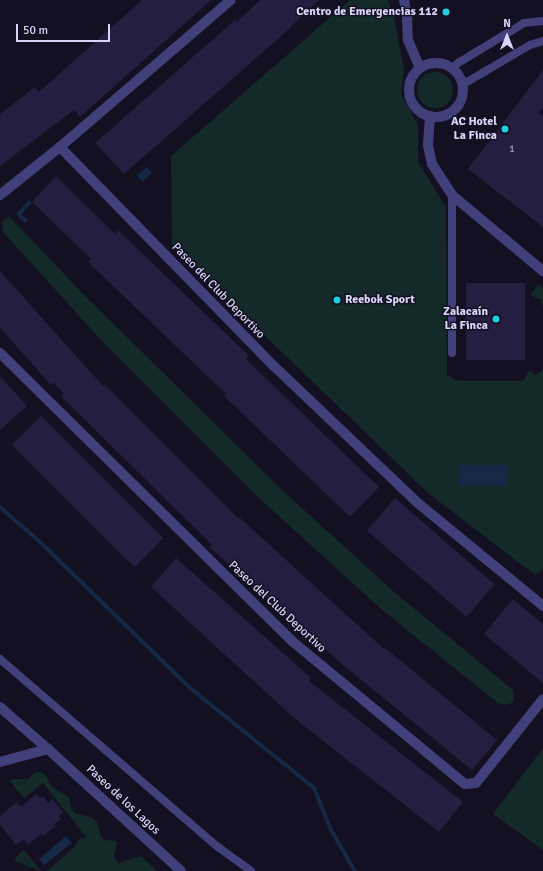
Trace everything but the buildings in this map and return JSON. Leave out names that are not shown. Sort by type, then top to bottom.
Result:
[{"type":"street","points":[[0,195],[60,146],[231,0]]},
{"type":"street","points":[[404,0],[407,17],[408,40],[420,68]]},
{"type":"street","points":[[436,63],[452,68],[457,73],[462,85],[460,102],[454,110],[443,116],[430,116],[421,113],[414,107],[408,90],[414,74],[420,68],[436,63]]},
{"type":"street","points":[[430,116],[428,146],[432,164],[452,195],[543,271]]},
{"type":"street","name":"Paseo del Club Deportivo","points":[[60,146],[276,368],[356,445],[419,504],[543,606]]},
{"type":"street","name":"Paseo del Club Deportivo","points":[[0,352],[292,642],[465,784],[476,783],[543,699]]},
{"type":"street","name":"Paseo de los Lagos","points":[[0,707],[181,871]]},
{"type":"street","points":[[0,762],[48,749]]},
{"type":"lane","points":[[452,68],[524,23],[543,21]]},
{"type":"lane","points":[[462,85],[530,44],[543,41]]},
{"type":"lane","points":[[452,195],[452,353]]},
{"type":"lane","points":[[0,659],[218,847],[251,871]]},
{"type":"green space","name":"Reebok Sport","points":[[350,0],[388,0],[395,21],[404,70],[401,94],[418,125],[418,162],[446,207],[447,375],[458,381],[523,381],[529,371],[533,372],[535,375],[541,372],[543,368],[543,569],[535,575],[428,493],[172,246],[171,156]]},
{"type":"green space","points":[[438,72],[448,77],[452,83],[452,97],[448,103],[442,107],[432,108],[422,103],[418,97],[417,87],[422,77],[428,73]]},
{"type":"green space","points":[[10,217],[82,293],[280,488],[393,591],[513,690],[514,700],[512,703],[504,705],[498,703],[381,609],[259,498],[101,340],[3,232],[2,221]]},
{"type":"green space","points":[[539,284],[543,288],[543,307],[541,299],[537,299],[531,294]]},
{"type":"green space","points":[[543,748],[543,850],[493,814]]},
{"type":"green space","points":[[35,772],[41,772],[46,776],[52,787],[69,797],[71,809],[75,813],[93,818],[97,822],[101,837],[105,840],[116,841],[117,844],[114,856],[118,863],[141,856],[157,871],[47,871],[76,846],[75,844],[82,837],[84,839],[86,837],[43,783],[24,798],[10,781],[13,779],[28,779]]},
{"type":"green space","points":[[24,850],[41,871],[17,862],[14,859]]},
{"type":"water","points":[[147,167],[152,173],[142,181],[137,175]]},
{"type":"water","points":[[29,200],[32,203],[21,214],[28,220],[25,223],[16,214]]},
{"type":"water","points":[[460,465],[507,465],[507,486],[460,486]]},
{"type":"water","points":[[66,836],[72,843],[44,865],[39,859]]},
{"type":"waterway","points":[[0,507],[40,542],[189,687],[314,788],[331,830],[355,871]]},
{"type":"place","name":"Centro de Emergencias 112","points":[[446,12]]},
{"type":"place","name":"AC Hotel La Finca","points":[[505,129]]},
{"type":"place","name":"Reebok Sport","points":[[337,300]]},
{"type":"place","name":"Zalacaín La Finca","points":[[496,319]]}]
